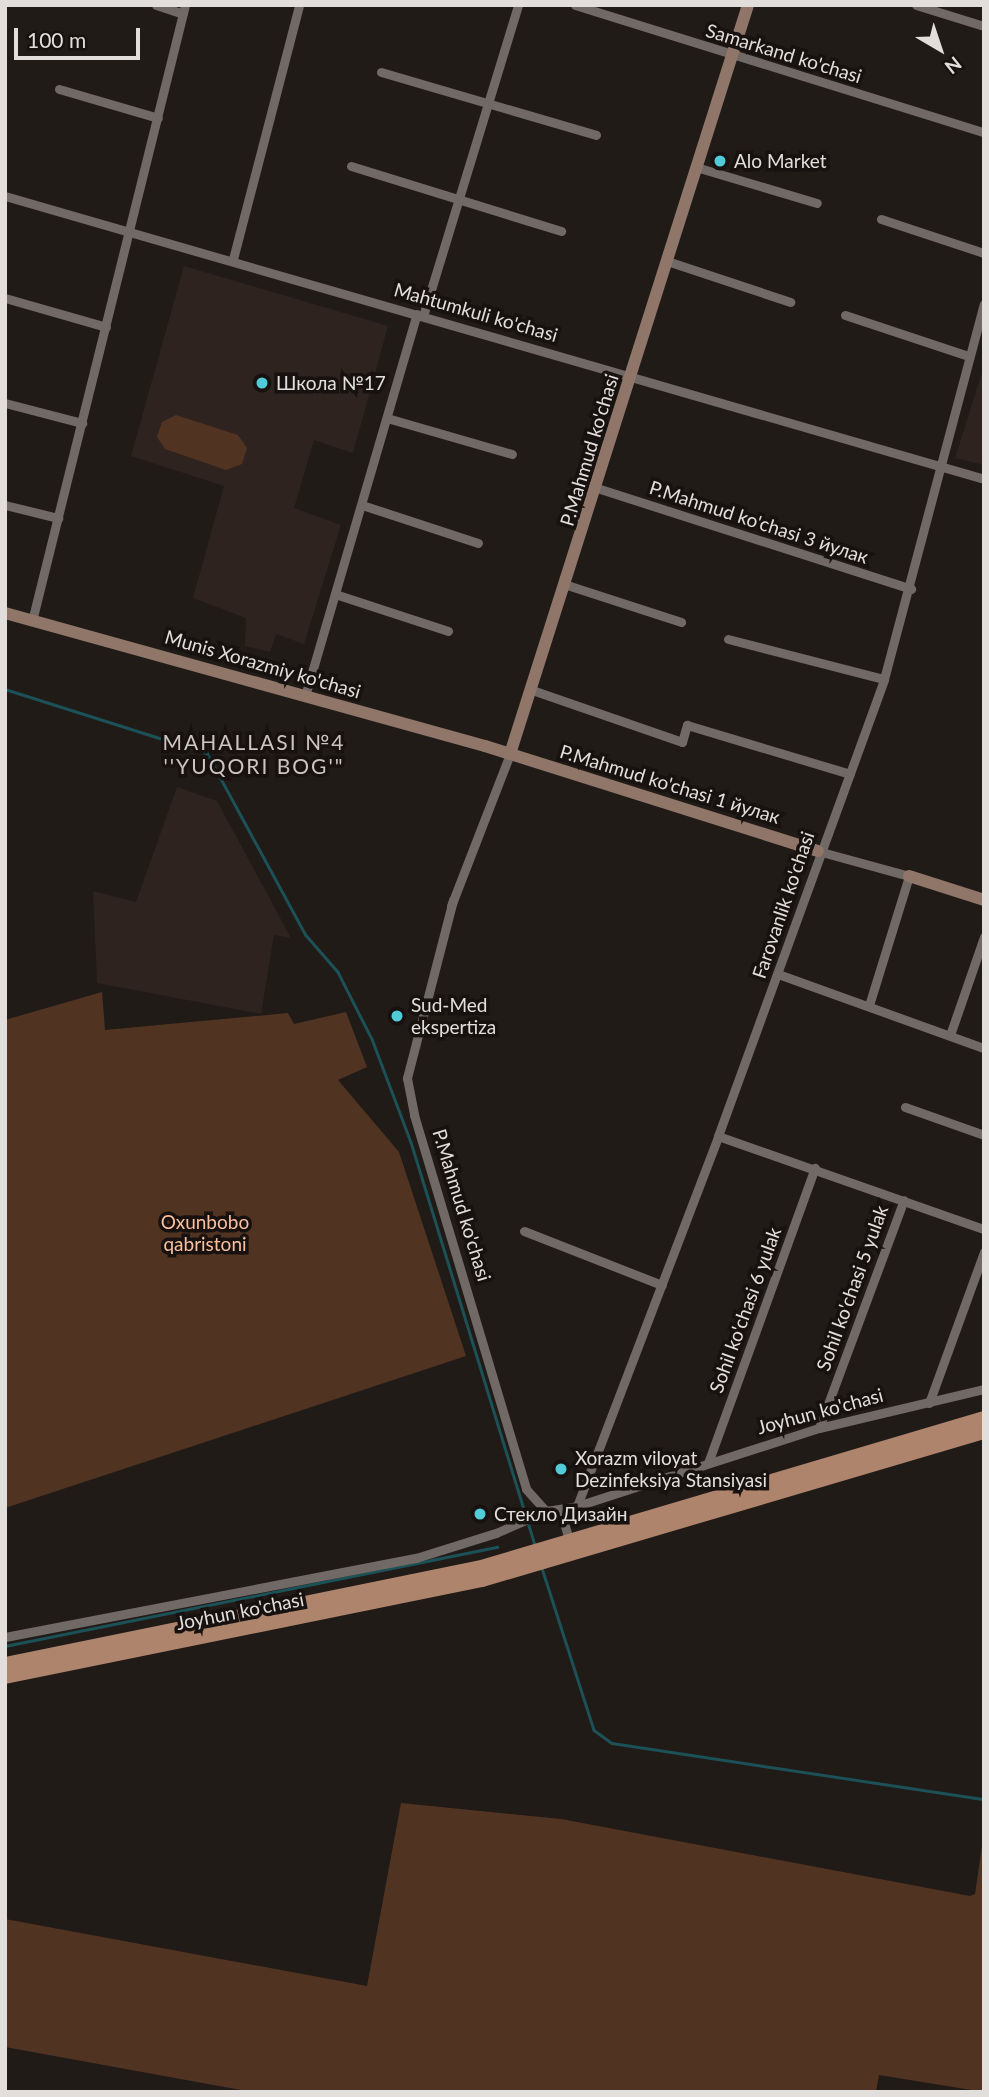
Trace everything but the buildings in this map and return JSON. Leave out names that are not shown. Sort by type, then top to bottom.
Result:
[{"type":"main road","points":[[480,1574],[984,1418]]},
{"type":"main road","points":[[567,1548],[984,1432]]},
{"type":"main road","name":"Joyhun ko'chasi","points":[[5,1664],[480,1574]]},
{"type":"main road","name":"Joyhun ko'chasi","points":[[5,1677],[480,1574]]},
{"type":"street","points":[[32,621],[132,229],[184,9],[156,5]]},
{"type":"street","points":[[233,259],[299,5]]},
{"type":"street","points":[[306,696],[387,418],[491,102],[518,5]]},
{"type":"street","name":"Samarkand ko'chasi","points":[[575,5],[984,132]]},
{"type":"street","name":"P.Mahmud ko'chasi","points":[[401,1082],[453,900],[510,754],[567,585],[747,5]]},
{"type":"street","points":[[916,5],[984,26]]},
{"type":"street","points":[[381,72],[491,102],[596,135]]},
{"type":"street","points":[[59,89],[158,118]]},
{"type":"street","points":[[351,166],[561,231]]},
{"type":"street","points":[[696,167],[817,203]]},
{"type":"street","name":"Mahtumkuli ko'chasi","points":[[5,196],[132,229],[984,479]]},
{"type":"street","points":[[880,219],[984,253]]},
{"type":"street","points":[[667,261],[790,302]]},
{"type":"street","points":[[5,298],[106,327]]},
{"type":"street","name":"Farovanlik ko'chasi","points":[[577,1506],[718,1136],[778,974],[818,851],[850,774],[884,679],[911,589],[939,467],[984,304]]},
{"type":"street","points":[[845,315],[968,356]]},
{"type":"street","points":[[5,403],[82,423]]},
{"type":"street","points":[[387,418],[512,454]]},
{"type":"street","name":"P.Mahmud ko'chasi 3 йулак","points":[[597,488],[911,589]]},
{"type":"street","points":[[5,505],[58,518]]},
{"type":"street","points":[[362,505],[478,543]]},
{"type":"street","points":[[567,585],[681,622]]},
{"type":"street","points":[[335,594],[448,631]]},
{"type":"street","name":"Munis Xorazmiy ko'chasi","points":[[5,613],[510,754]]},
{"type":"street","points":[[728,639],[884,679]]},
{"type":"street","points":[[532,690],[682,743],[687,725],[850,774]]},
{"type":"street","name":"P.Mahmud ko'chasi 1 йулак","points":[[510,754],[818,851]]},
{"type":"street","points":[[818,851],[984,900]]},
{"type":"street","points":[[869,1005],[909,876]]},
{"type":"street","name":"P.Mahmud ko'chasi","points":[[453,900],[407,1078],[414,1115],[526,1489],[546,1511]]},
{"type":"street","points":[[950,1035],[984,937]]},
{"type":"street","points":[[778,974],[984,1048]]},
{"type":"street","points":[[905,1107],[984,1135]]},
{"type":"street","points":[[718,1136],[984,1229]]},
{"type":"street","name":"Sohil ko'chasi 6 yulak","points":[[708,1463],[815,1168]]},
{"type":"street","name":"Sohil ko'chasi 5 yulak","points":[[819,1428],[904,1200]]},
{"type":"street","points":[[524,1231],[662,1285]]},
{"type":"street","points":[[929,1403],[984,1252]]},
{"type":"street","name":"Joyhun ko'chasi","points":[[5,1637],[416,1558],[496,1533],[506,1526],[546,1511],[577,1506],[819,1428],[984,1389]]},
{"type":"street","points":[[560,1510],[567,1548]]},
{"type":"shaded area","name":"Школа №17","points":[[184,266],[388,326],[353,453],[314,440],[294,508],[341,525],[304,644],[276,634],[270,652],[245,646],[246,618],[193,598],[224,486],[131,456]]},
{"type":"shaded area","points":[[984,366],[984,465],[955,458]]},
{"type":"shaded area","points":[[177,787],[217,801],[291,938],[274,935],[261,1014],[97,983],[93,891],[136,902]]},
{"type":"green space","points":[[176,415],[238,435],[247,448],[242,464],[226,470],[165,449],[157,437],[162,422]]},
{"type":"green space","name":"Oxunbobo qabristoni","points":[[102,992],[105,1030],[288,1013],[294,1024],[346,1012],[367,1067],[338,1080],[399,1152],[466,1356],[5,1508],[5,1020]]},
{"type":"green space","points":[[401,1803],[561,1819],[970,1896],[975,1894],[984,1832],[984,2092],[879,2075],[876,2092],[252,2092],[5,2047],[5,1919],[367,1986]]},
{"type":"waterway","points":[[5,689],[207,753],[306,935],[338,972],[372,1039],[411,1142],[535,1545]]},
{"type":"waterway","points":[[5,1646],[497,1547]]},
{"type":"waterway","points":[[542,1568],[594,1730],[612,1743],[984,1799]]},
{"type":"place","name":"Alo Market","points":[[720,161]]},
{"type":"place","name":"Школа №17","points":[[262,383]]},
{"type":"place","name":"Sud-Med ekspertiza","points":[[397,1016]]},
{"type":"place","name":"Xorazm viloyat Dezinfeksiya Stansiyasi","points":[[561,1469]]},
{"type":"place","name":"Стекло Дизайн","points":[[480,1514]]},
{"type":"district","name":"MAHALLASI №4 ''YUQORI BOG'\"","points":[[254,754]]}]
